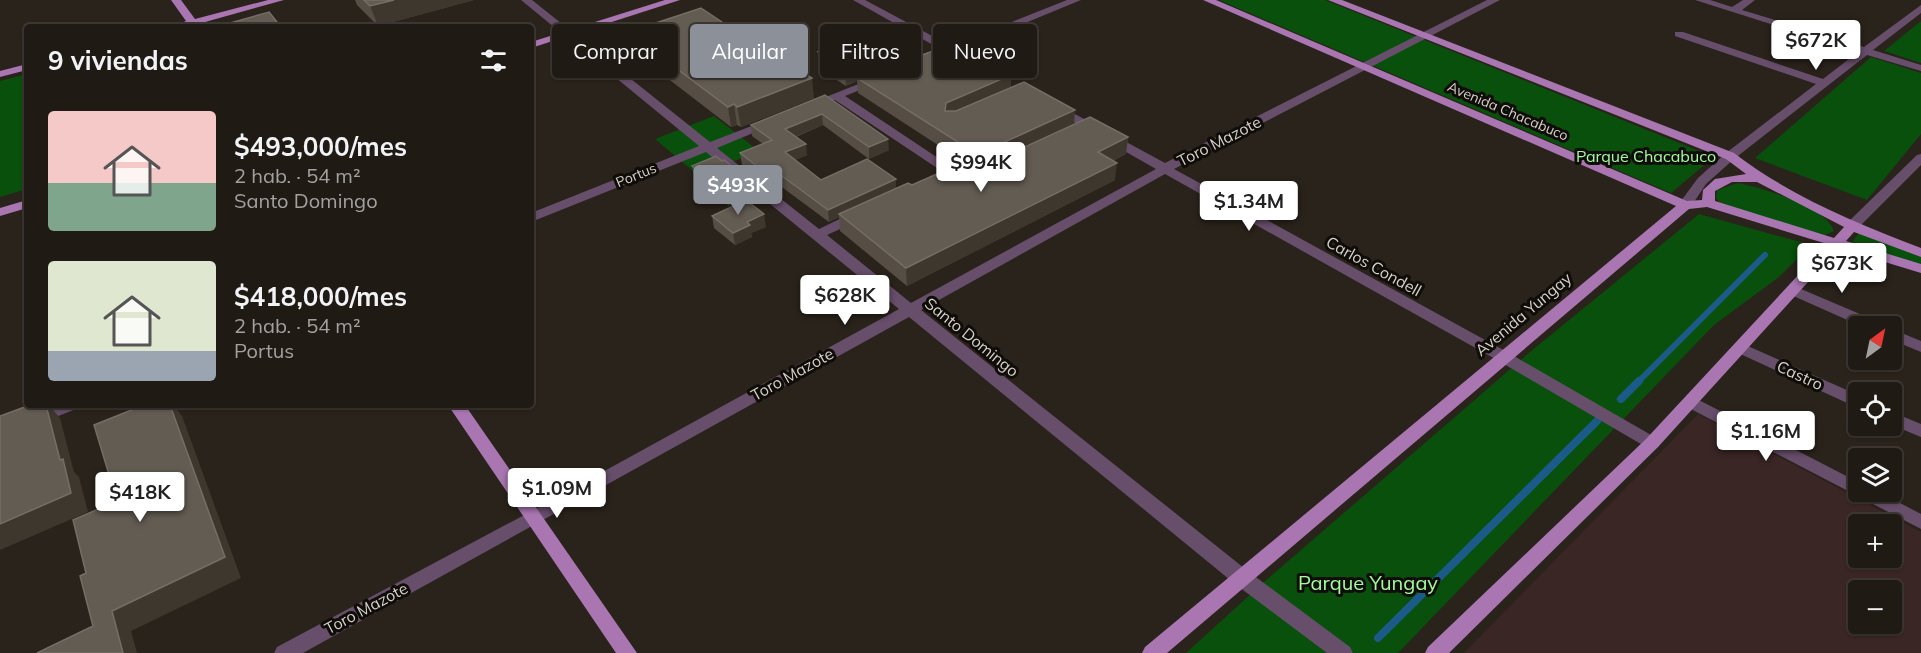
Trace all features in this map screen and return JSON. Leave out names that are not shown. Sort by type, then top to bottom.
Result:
[{"type":"main road","points":[[176,0],[192,24]]},
{"type":"main road","points":[[196,24],[279,0]]},
{"type":"main road","points":[[599,24],[675,0]]},
{"type":"main road","name":"Avenida Chacabuco","points":[[1208,0],[1685,205],[1708,203],[1921,270]]},
{"type":"main road","points":[[1333,0],[1730,156],[1759,178],[1852,226],[1921,253]]},
{"type":"main road","points":[[534,44],[552,39]]},
{"type":"main road","points":[[0,74],[24,68]]},
{"type":"main road","points":[[1708,203],[1708,190],[1714,184],[1729,178],[1759,178]]},
{"type":"main road","points":[[0,213],[24,205]]},
{"type":"main road","name":"Avenida Yungay","points":[[1152,653],[1502,356],[1685,205]]},
{"type":"main road","points":[[1435,653],[1652,443],[1852,226]]},
{"type":"main road","points":[[458,408],[627,653]]},
{"type":"street","name":"Santo Domingo","points":[[526,0],[555,24]]},
{"type":"street","points":[[858,0],[933,41]]},
{"type":"street","points":[[1016,24],[1076,0]]},
{"type":"street","name":"Toro Mazote","points":[[284,653],[534,518],[1166,168],[1495,0]]},
{"type":"street","points":[[1700,0],[1921,68]]},
{"type":"street","points":[[1734,10],[1750,0]]},
{"type":"street","name":"Avenida Yungay","points":[[1685,205],[1702,181],[1730,156],[1921,8]]},
{"type":"street","points":[[1679,34],[1824,83]]},
{"type":"street","points":[[929,58],[933,56]]},
{"type":"street","name":"Santo Domingo","points":[[622,78],[1242,578],[1343,653]]},
{"type":"street","points":[[805,108],[881,78]]},
{"type":"street","points":[[837,96],[958,173],[931,183]]},
{"type":"street","name":"Carlos Condell","points":[[1043,101],[1082,128],[1166,168],[1502,356],[1652,443]]},
{"type":"street","name":"Portus","points":[[534,217],[783,117]]},
{"type":"street","points":[[1852,226],[1921,158]]},
{"type":"street","points":[[816,235],[868,211]]},
{"type":"street","points":[[1794,291],[1851,316]]},
{"type":"street","points":[[1902,338],[1921,347]]},
{"type":"street","name":"Castro","points":[[1741,348],[1848,397]]},
{"type":"street","points":[[1691,402],[1848,485]]},
{"type":"street","points":[[0,433],[62,408]]},
{"type":"street","points":[[1902,422],[1921,431]]},
{"type":"street","points":[[1882,502],[1921,522]]},
{"type":"shaded area","points":[[1698,414],[1848,493],[1848,502],[1864,502],[1887,514],[1848,514],[1848,568],[1902,568],[1902,522],[1921,532],[1921,653],[1464,653]]},
{"type":"green space","name":"Parque Chacabuco","points":[[1219,0],[1325,0],[1714,157],[1671,193]]},
{"type":"green space","points":[[1921,21],[1921,63],[1884,51]]},
{"type":"green space","points":[[1871,57],[1921,73],[1921,134],[1867,200],[1755,158]]},
{"type":"green space","points":[[24,75],[24,190],[0,197],[0,81]]},
{"type":"green space","points":[[714,116],[759,151],[699,176],[655,139]]},
{"type":"green space","points":[[1738,183],[1806,206],[1829,222],[1834,231],[1825,235],[1789,227],[1723,206],[1716,198],[1717,190]]},
{"type":"green space","name":"Parque Yungay","points":[[1699,214],[1811,245],[1779,277],[1714,325],[1398,653],[1186,653],[1264,582],[1530,352]]},
{"type":"green space","points":[[1860,232],[1921,257],[1921,266],[1850,245]]},
{"type":"building","points":[[364,0],[394,0],[370,6]]},
{"type":"building","points":[[701,8],[725,24],[690,24],[690,78],[808,78],[808,75],[812,78],[737,107],[734,104],[728,107],[678,70],[678,24],[652,24]]},
{"type":"building","points":[[269,12],[279,24],[227,24]]},
{"type":"building","points":[[933,51],[933,78],[1004,78],[946,103],[945,111],[956,111],[1024,82],[1075,110],[985,151],[972,151],[857,78],[921,78],[921,55]]},
{"type":"building","points":[[825,95],[888,139],[869,147],[822,114],[785,129],[806,144],[785,152],[821,180],[867,159],[896,179],[828,210],[778,173],[770,176],[740,153],[772,140],[751,125]]},
{"type":"building","points":[[1090,117],[1128,137],[1098,152],[1117,163],[906,268],[839,214],[908,183],[912,185],[964,162],[992,162]]},
{"type":"building","points":[[716,156],[753,183],[727,194],[692,166]]},
{"type":"building","points":[[746,200],[764,214],[747,222],[750,225],[733,233],[712,216]]},
{"type":"building","points":[[24,407],[47,408],[71,493],[0,524],[0,416]]},
{"type":"building","points":[[136,408],[171,408],[225,557],[112,611],[123,653],[37,653],[93,626],[80,576],[86,573],[73,520],[117,501],[94,425]]},
{"type":"waterway","points":[[1621,399],[1765,255]]},
{"type":"waterway","points":[[1378,638],[1597,421]]}]
